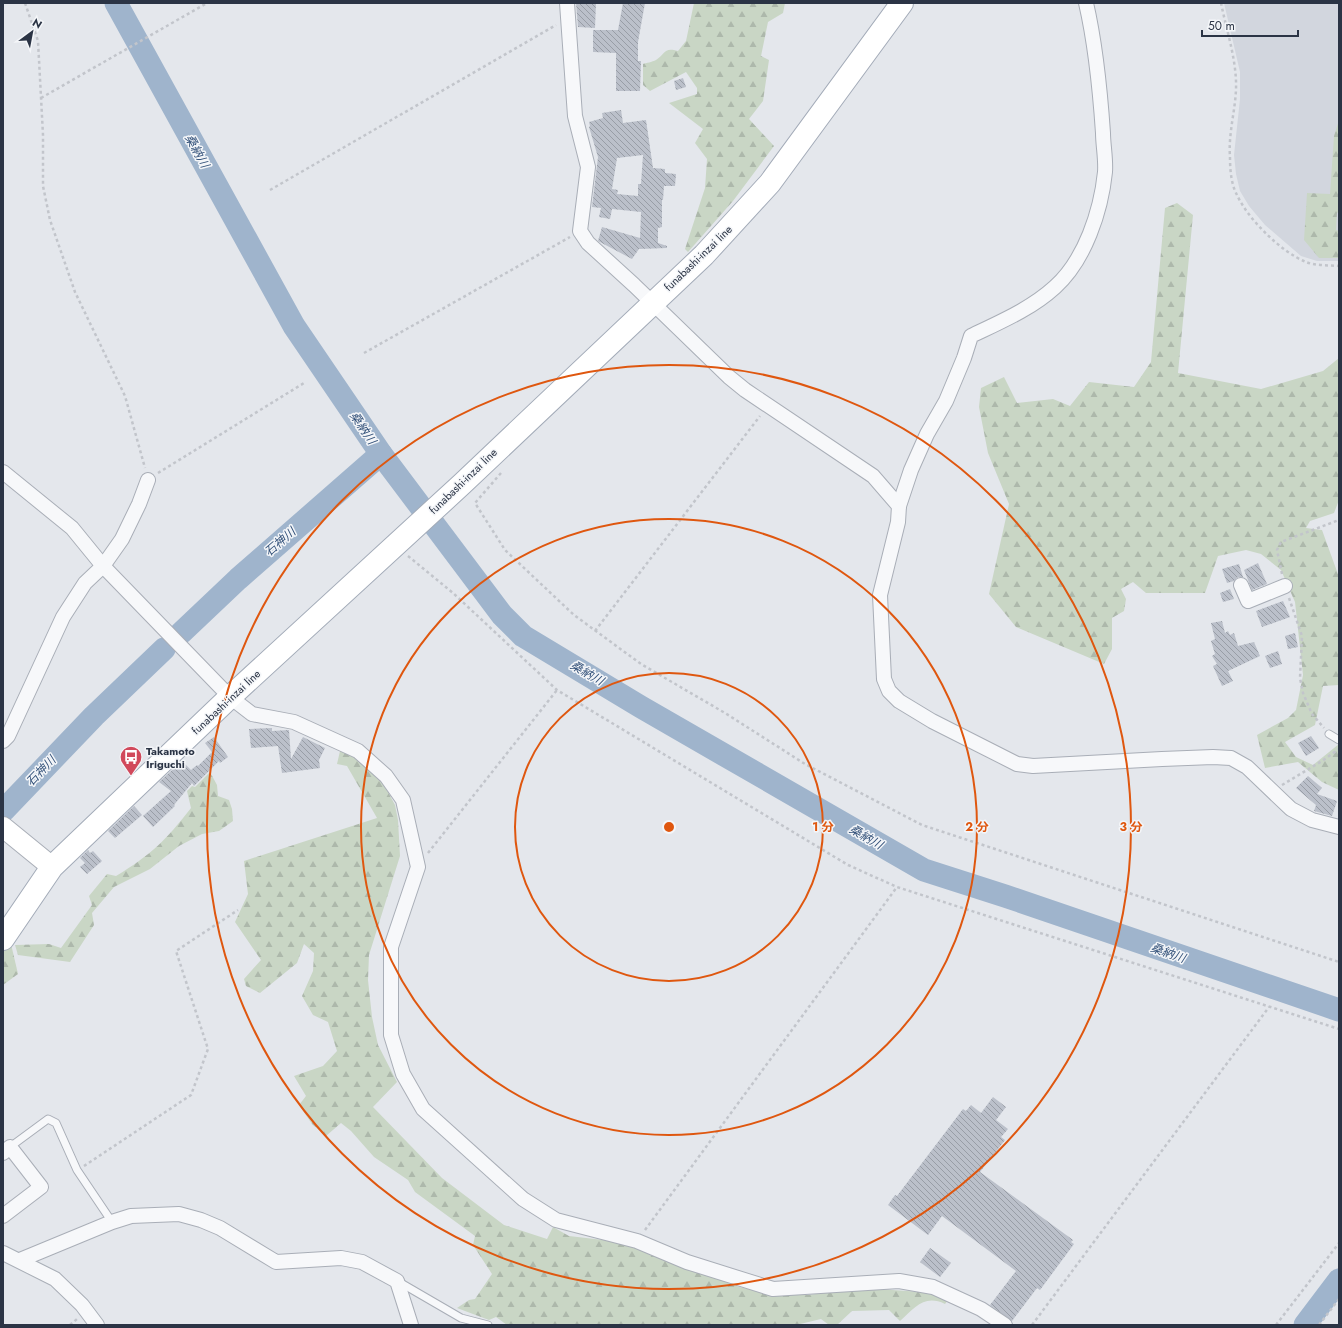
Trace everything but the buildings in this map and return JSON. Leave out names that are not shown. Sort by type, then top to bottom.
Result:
[{"type":"main road","name":"funabashi-inzai line","points":[[3,940],[52,867],[230,697],[462,484],[502,444],[704,255],[770,183],[902,3]]},
{"type":"street","points":[[567,3],[575,116],[588,167],[580,231],[588,244],[634,285],[729,377],[745,390],[873,476],[899,506]]},
{"type":"street","points":[[1086,3],[1094,39],[1101,104],[1105,171],[1098,207],[1092,227],[1079,257],[1056,287],[1029,307],[971,336],[964,358],[946,400],[927,434],[911,470],[899,506],[898,522],[880,595],[884,680],[889,691],[900,702],[964,738],[1017,764],[1033,766],[1170,758],[1231,758],[1246,767],[1291,809],[1312,820],[1339,827]]},
{"type":"street","points":[[3,472],[72,528],[103,566],[230,697],[252,714],[294,722],[358,751],[386,776],[403,800],[418,867],[391,947],[390,1034],[403,1074],[423,1109],[523,1199],[556,1220],[637,1241],[687,1262],[773,1289],[899,1281],[933,1288],[981,1309],[1005,1325]]},
{"type":"street","points":[[3,741],[8,736],[63,617],[85,583],[103,566],[122,539],[139,504],[148,480]]},
{"type":"street","points":[[1241,585],[1248,602],[1285,586]]},
{"type":"street","points":[[3,827],[52,867]]},
{"type":"street","points":[[3,1216],[40,1187],[7,1150]]},
{"type":"street","points":[[20,1260],[112,1222],[132,1216],[179,1214],[201,1220],[220,1228],[276,1262],[341,1258],[362,1262],[397,1281],[411,1325]]},
{"type":"street","points":[[3,1253],[20,1260],[55,1279],[82,1306],[97,1325]]},
{"type":"lane","points":[[1328,734],[1339,740]]},
{"type":"lane","points":[[7,1150],[48,1119],[56,1123],[77,1170],[112,1222]]},
{"type":"lane","points":[[397,1281],[461,1318],[488,1325]]},
{"type":"path","points":[[25,3],[38,42],[43,135],[43,186],[50,220],[75,292],[124,396],[148,480],[304,383]]},
{"type":"path","points":[[41,98],[207,3]]},
{"type":"path","points":[[1221,3],[1236,80],[1230,155],[1236,195],[1248,214],[1290,254],[1306,262],[1318,265],[1339,266]]},
{"type":"path","points":[[270,190],[569,18]]},
{"type":"path","points":[[364,353],[580,231]]},
{"type":"path","points":[[595,631],[769,405]]},
{"type":"path","points":[[502,444],[505,468],[475,503],[506,550],[574,615],[641,664],[725,713],[805,764],[922,825],[1339,962]]},
{"type":"path","points":[[1328,734],[1312,714],[1303,693],[1300,678],[1302,636],[1285,586],[1277,550],[1281,542],[1339,520]]},
{"type":"path","points":[[400,541],[453,593],[557,690],[848,866],[897,888],[1339,1029]]},
{"type":"path","points":[[418,867],[557,690]]},
{"type":"path","points":[[1272,791],[1318,764],[1339,749]]},
{"type":"path","points":[[637,1241],[897,888]]},
{"type":"path","points":[[77,1170],[191,1095],[208,1049],[176,951],[238,910]]},
{"type":"path","points":[[1032,1325],[1270,1007]]},
{"type":"path","points":[[1276,1325],[1339,1243]]},
{"type":"path","points":[[1319,1325],[1339,1299]]},
{"type":"shaded area","points":[[1224,3],[1339,3],[1339,261],[1317,261],[1301,256],[1265,225],[1249,206],[1240,191],[1234,155],[1240,99],[1240,72]]},
{"type":"green space","points":[[694,3],[785,3],[783,13],[768,22],[761,56],[769,60],[763,101],[749,119],[774,146],[733,201],[688,252],[685,249],[705,188],[707,159],[695,143],[703,129],[669,103],[697,94],[697,88],[686,72],[650,91],[643,85],[643,64],[656,60],[667,51],[678,51],[686,41]]},
{"type":"green space","points":[[1339,120],[1339,212],[1337,213],[1336,230],[1339,231],[1339,258],[1319,258],[1304,240],[1307,193],[1330,194],[1334,136]]},
{"type":"green space","points":[[1177,203],[1193,215],[1178,373],[1261,389],[1323,371],[1339,358],[1339,500],[1334,513],[1310,521],[1306,528],[1322,530],[1339,577],[1339,685],[1323,686],[1315,725],[1285,742],[1296,757],[1313,765],[1339,744],[1339,790],[1322,782],[1298,762],[1265,768],[1257,735],[1288,718],[1296,710],[1303,675],[1295,602],[1281,570],[1261,554],[1246,550],[1218,556],[1205,593],[1146,593],[1133,582],[1121,589],[1126,599],[1124,611],[1112,618],[1112,649],[1104,664],[1016,627],[989,594],[1009,504],[988,453],[979,407],[981,388],[1004,377],[1017,403],[1053,399],[1070,406],[1089,382],[1134,387],[1151,362],[1165,208]]},
{"type":"green space","points":[[340,751],[349,753],[375,772],[395,805],[398,820],[400,856],[369,955],[368,980],[372,1017],[378,1045],[397,1082],[373,1107],[442,1178],[504,1225],[547,1239],[553,1227],[569,1236],[612,1241],[656,1254],[739,1287],[770,1294],[808,1295],[863,1288],[936,1293],[948,1300],[945,1304],[938,1301],[925,1302],[915,1307],[900,1321],[889,1310],[852,1311],[837,1325],[829,1325],[821,1319],[796,1325],[507,1325],[496,1317],[489,1320],[457,1308],[469,1300],[475,1299],[492,1274],[473,1245],[475,1236],[415,1192],[408,1180],[374,1157],[351,1131],[341,1123],[326,1136],[312,1124],[299,1105],[306,1096],[294,1076],[323,1066],[337,1051],[328,1022],[313,1015],[302,996],[313,971],[314,953],[304,944],[297,963],[260,993],[246,986],[244,979],[261,960],[235,922],[248,894],[244,861],[377,818],[347,766],[337,764]]},
{"type":"green space","points":[[210,772],[217,785],[218,796],[229,800],[232,809],[233,821],[219,831],[202,834],[179,846],[150,869],[114,887],[92,913],[94,925],[70,962],[18,955],[15,945],[49,944],[61,948],[92,905],[89,896],[107,874],[116,876],[149,854],[166,838],[191,808],[187,791],[192,786],[195,787]]},
{"type":"green space","points":[[3,926],[8,931],[18,974],[3,985]]},
{"type":"waterway","name":"桑納川","points":[[116,3],[294,326],[381,454],[502,615],[523,636],[641,707],[924,870],[1005,896],[1339,1010]]},
{"type":"waterway","name":"石神川","points":[[181,633],[238,579],[381,454]]},
{"type":"waterway","name":"石神川","points":[[4,810],[94,716],[164,649]]},
{"type":"waterway","points":[[1305,1325],[1339,1280]]},
{"type":"place","name":"Takamoto Iriguchi","points":[[131,776]]}]
